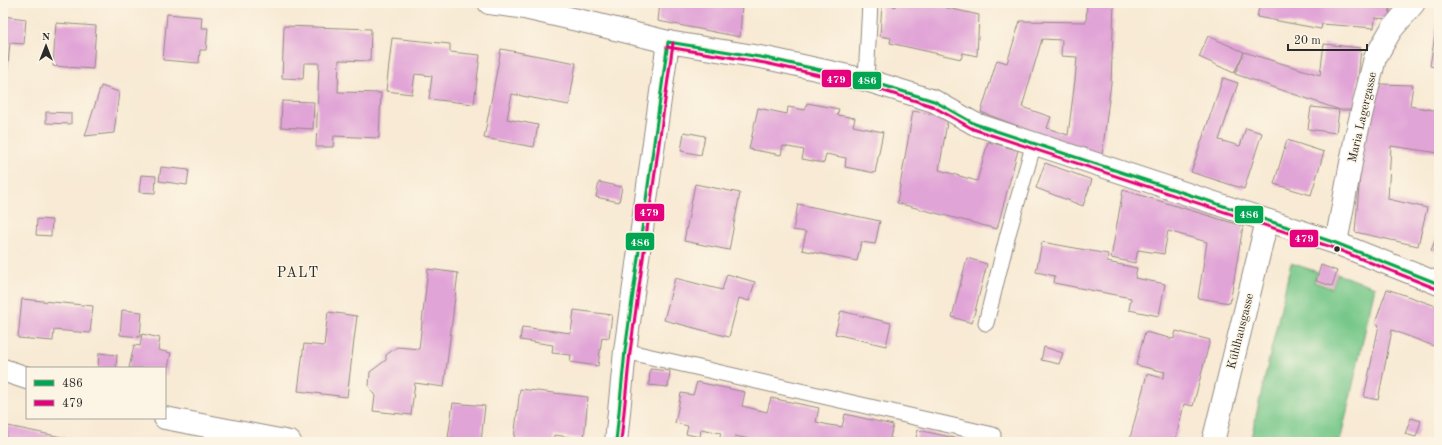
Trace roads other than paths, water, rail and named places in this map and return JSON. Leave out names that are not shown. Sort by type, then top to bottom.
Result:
[{"type":"street","points":[[489,3],[520,5],[668,42],[766,58],[866,80],[934,101],[975,124],[1336,242],[1439,284]]},
{"type":"street","name":"Maria Lagergasse","points":[[1336,242],[1356,136],[1375,58],[1391,30],[1414,3]]},
{"type":"street","points":[[616,442],[625,351],[668,42]]},
{"type":"street","name":"Kühlhausgasse","points":[[1213,442],[1267,220]]},
{"type":"street","points":[[3,370],[26,378]]},
{"type":"street","points":[[166,418],[290,442]]},
{"type":"lane","points":[[866,80],[870,3]]},
{"type":"lane","points":[[986,324],[1008,234],[1034,143]]},
{"type":"lane","points":[[625,351],[993,435]]},
{"type":"district","name":"PALT","points":[[298,272]]}]
